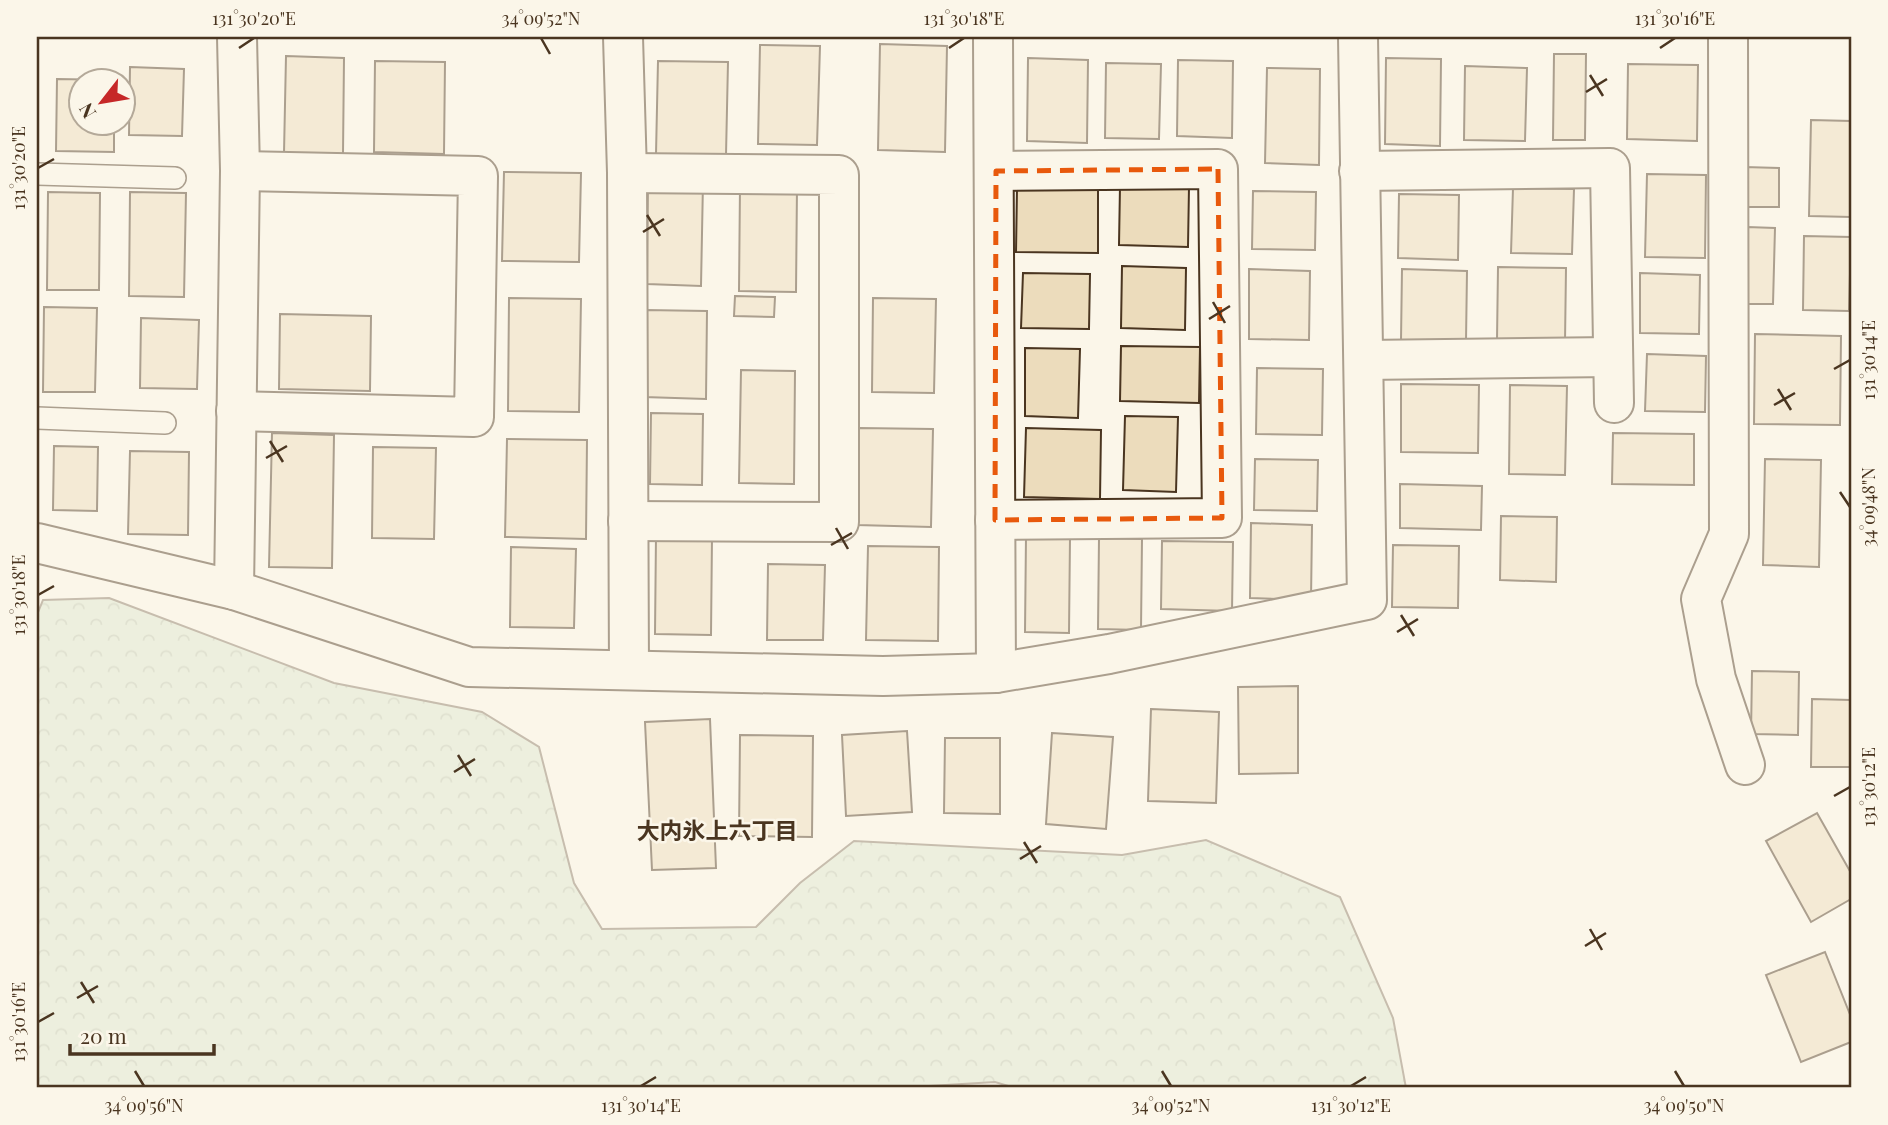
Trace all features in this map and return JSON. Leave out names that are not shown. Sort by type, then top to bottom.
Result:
[{"type":"street","points":[[234,590],[240,171],[237,37]]},
{"type":"street","points":[[623,37],[627,173],[629,669]]},
{"type":"street","points":[[993,37],[996,171],[996,673]]},
{"type":"street","points":[[37,543],[234,590],[469,667],[883,676],[996,673],[1109,654],[1367,600],[1358,37]]},
{"type":"street","points":[[1727,37],[1729,534],[1701,598],[1716,679],[1745,765]]},
{"type":"street","points":[[1359,171],[1610,168],[1614,403]]},
{"type":"street","points":[[995,520],[1222,518],[1218,169],[996,171]]},
{"type":"street","points":[[236,411],[474,417],[478,176],[240,171]]},
{"type":"street","points":[[627,173],[839,175],[839,522],[628,521]]},
{"type":"street","points":[[1364,360],[1613,357]]},
{"type":"lane","points":[[37,174],[175,178]]},
{"type":"lane","points":[[37,418],[165,423]]},
{"type":"highlighted area","points":[[1218,169],[1222,518],[995,520],[996,171]]},
{"type":"green space","points":[[109,598],[334,683],[482,712],[539,747],[574,883],[602,929],[756,927],[800,883],[854,841],[1122,855],[1206,840],[1340,897],[1393,1018],[1406,1088],[1015,1088],[995,1082],[896,1088],[37,1088],[37,615],[43,600]]},
{"type":"building","points":[[880,44],[947,46],[945,152],[878,150]]},
{"type":"building","points":[[760,45],[820,46],[817,145],[758,144]]},
{"type":"building","points":[[1554,54],[1586,54],[1585,140],[1553,140]]},
{"type":"building","points":[[286,56],[344,58],[343,154],[284,153]]},
{"type":"building","points":[[1028,58],[1088,60],[1087,143],[1027,141]]},
{"type":"building","points":[[1386,58],[1441,59],[1440,146],[1385,144]]},
{"type":"building","points":[[1178,60],[1233,61],[1232,138],[1177,136]]},
{"type":"building","points":[[375,61],[445,62],[444,154],[374,152]]},
{"type":"building","points":[[658,61],[728,62],[726,155],[656,154]]},
{"type":"building","points":[[1106,63],[1161,64],[1159,139],[1105,138]]},
{"type":"building","points":[[1628,64],[1698,65],[1697,141],[1627,139]]},
{"type":"building","points":[[1465,66],[1527,68],[1525,141],[1464,140]]},
{"type":"building","points":[[136,67],[184,69],[182,136],[136,135]]},
{"type":"building","points":[[1267,68],[1320,69],[1319,165],[1265,163]]},
{"type":"building","points":[[57,79],[66,79],[66,136],[114,136],[114,152],[56,151]]},
{"type":"building","points":[[1811,120],[1851,121],[1851,217],[1809,216]]},
{"type":"building","points":[[1744,167],[1779,168],[1779,207],[1743,207]]},
{"type":"building","points":[[504,172],[581,173],[579,262],[502,261]]},
{"type":"building","points":[[1647,174],[1706,175],[1705,258],[1645,257]]},
{"type":"building","points":[[648,181],[703,182],[701,286],[647,284]]},
{"type":"building","points":[[740,186],[797,187],[796,292],[739,291]]},
{"type":"building","points":[[1120,186],[1189,187],[1188,247],[1119,245]]},
{"type":"building","points":[[1017,188],[1098,190],[1098,253],[1016,252]]},
{"type":"building","points":[[1513,188],[1574,189],[1572,254],[1511,253]]},
{"type":"building","points":[[1253,191],[1316,192],[1315,250],[1252,249]]},
{"type":"building","points":[[48,192],[100,193],[99,290],[47,290]]},
{"type":"building","points":[[130,192],[186,193],[184,297],[129,296]]},
{"type":"building","points":[[1399,194],[1459,195],[1458,260],[1398,258]]},
{"type":"building","points":[[1747,227],[1775,228],[1773,304],[1747,304]]},
{"type":"building","points":[[1804,236],[1851,237],[1849,311],[1803,310]]},
{"type":"building","points":[[1122,266],[1186,268],[1185,330],[1121,328]]},
{"type":"building","points":[[1498,267],[1566,268],[1565,342],[1497,340]]},
{"type":"building","points":[[1249,269],[1310,271],[1309,340],[1249,339]]},
{"type":"building","points":[[1402,269],[1467,271],[1466,341],[1401,340]]},
{"type":"building","points":[[1023,273],[1090,274],[1089,329],[1021,328]]},
{"type":"building","points":[[1640,273],[1700,275],[1699,334],[1640,333]]},
{"type":"building","points":[[735,296],[775,297],[774,317],[734,316]]},
{"type":"building","points":[[509,298],[581,299],[579,412],[508,411]]},
{"type":"building","points":[[873,298],[936,299],[934,393],[872,392]]},
{"type":"building","points":[[44,307],[97,308],[95,392],[43,392]]},
{"type":"building","points":[[645,310],[707,311],[706,399],[644,397]]},
{"type":"building","points":[[280,314],[371,316],[370,391],[279,389]]},
{"type":"building","points":[[141,318],[199,320],[197,389],[140,388]]},
{"type":"building","points":[[1755,334],[1841,336],[1840,425],[1754,424]]},
{"type":"building","points":[[1121,346],[1200,347],[1199,403],[1120,401]]},
{"type":"building","points":[[1025,348],[1080,349],[1078,418],[1025,416]]},
{"type":"building","points":[[1647,354],[1706,356],[1705,412],[1645,411]]},
{"type":"building","points":[[1257,368],[1323,369],[1322,435],[1256,434]]},
{"type":"building","points":[[741,370],[795,371],[794,484],[739,483]]},
{"type":"building","points":[[1401,384],[1479,385],[1478,453],[1401,452]]},
{"type":"building","points":[[1510,385],[1567,386],[1565,475],[1509,474]]},
{"type":"building","points":[[651,413],[703,414],[702,485],[650,484]]},
{"type":"building","points":[[1125,416],[1178,417],[1176,492],[1123,490]]},
{"type":"building","points":[[859,428],[933,429],[931,527],[857,525]]},
{"type":"building","points":[[1026,428],[1101,430],[1100,499],[1024,497]]},
{"type":"building","points":[[272,433],[334,435],[332,568],[269,567]]},
{"type":"building","points":[[1613,433],[1694,434],[1694,485],[1612,484]]},
{"type":"building","points":[[507,439],[587,440],[586,539],[505,537]]},
{"type":"building","points":[[54,446],[98,447],[97,511],[53,510]]},
{"type":"building","points":[[373,447],[436,448],[434,539],[372,538]]},
{"type":"building","points":[[130,451],[189,452],[188,535],[128,534]]},
{"type":"building","points":[[1255,459],[1318,460],[1317,511],[1254,510]]},
{"type":"building","points":[[1765,459],[1821,460],[1819,567],[1763,565]]},
{"type":"building","points":[[1400,484],[1482,486],[1481,530],[1400,528]]},
{"type":"building","points":[[1501,516],[1557,517],[1556,582],[1500,580]]},
{"type":"building","points":[[1251,523],[1312,525],[1311,600],[1250,598]]},
{"type":"building","points":[[656,535],[712,537],[711,635],[655,634]]},
{"type":"building","points":[[1026,536],[1070,537],[1069,633],[1025,632]]},
{"type":"building","points":[[1099,538],[1142,539],[1141,630],[1098,629]]},
{"type":"building","points":[[1162,541],[1233,542],[1232,611],[1161,609]]},
{"type":"building","points":[[1393,545],[1459,546],[1458,608],[1392,607]]},
{"type":"building","points":[[868,546],[939,547],[938,641],[866,640]]},
{"type":"building","points":[[511,547],[576,549],[574,628],[510,627]]},
{"type":"building","points":[[768,564],[825,565],[823,640],[767,640]]},
{"type":"building","points":[[1752,671],[1799,672],[1798,735],[1751,734]]},
{"type":"building","points":[[1298,686],[1298,773],[1239,774],[1238,687]]},
{"type":"building","points":[[1812,699],[1851,700],[1851,767],[1811,767]]},
{"type":"building","points":[[1151,709],[1219,712],[1216,803],[1148,801]]},
{"type":"building","points":[[710,719],[716,868],[652,870],[645,722]]},
{"type":"building","points":[[907,731],[912,812],[846,816],[842,735]]},
{"type":"building","points":[[1052,733],[1113,737],[1106,829],[1046,824]]},
{"type":"building","points":[[740,735],[813,736],[812,837],[739,836]]},
{"type":"building","points":[[945,738],[1000,738],[1000,814],[944,813]]},
{"type":"building","points":[[1817,813],[1851,873],[1851,899],[1811,922],[1766,841]]},
{"type":"building","points":[[1825,952],[1851,1017],[1851,1042],[1801,1062],[1766,975]]},
{"type":"district","name":"大内氷上六丁目","points":[[717,831]]}]
